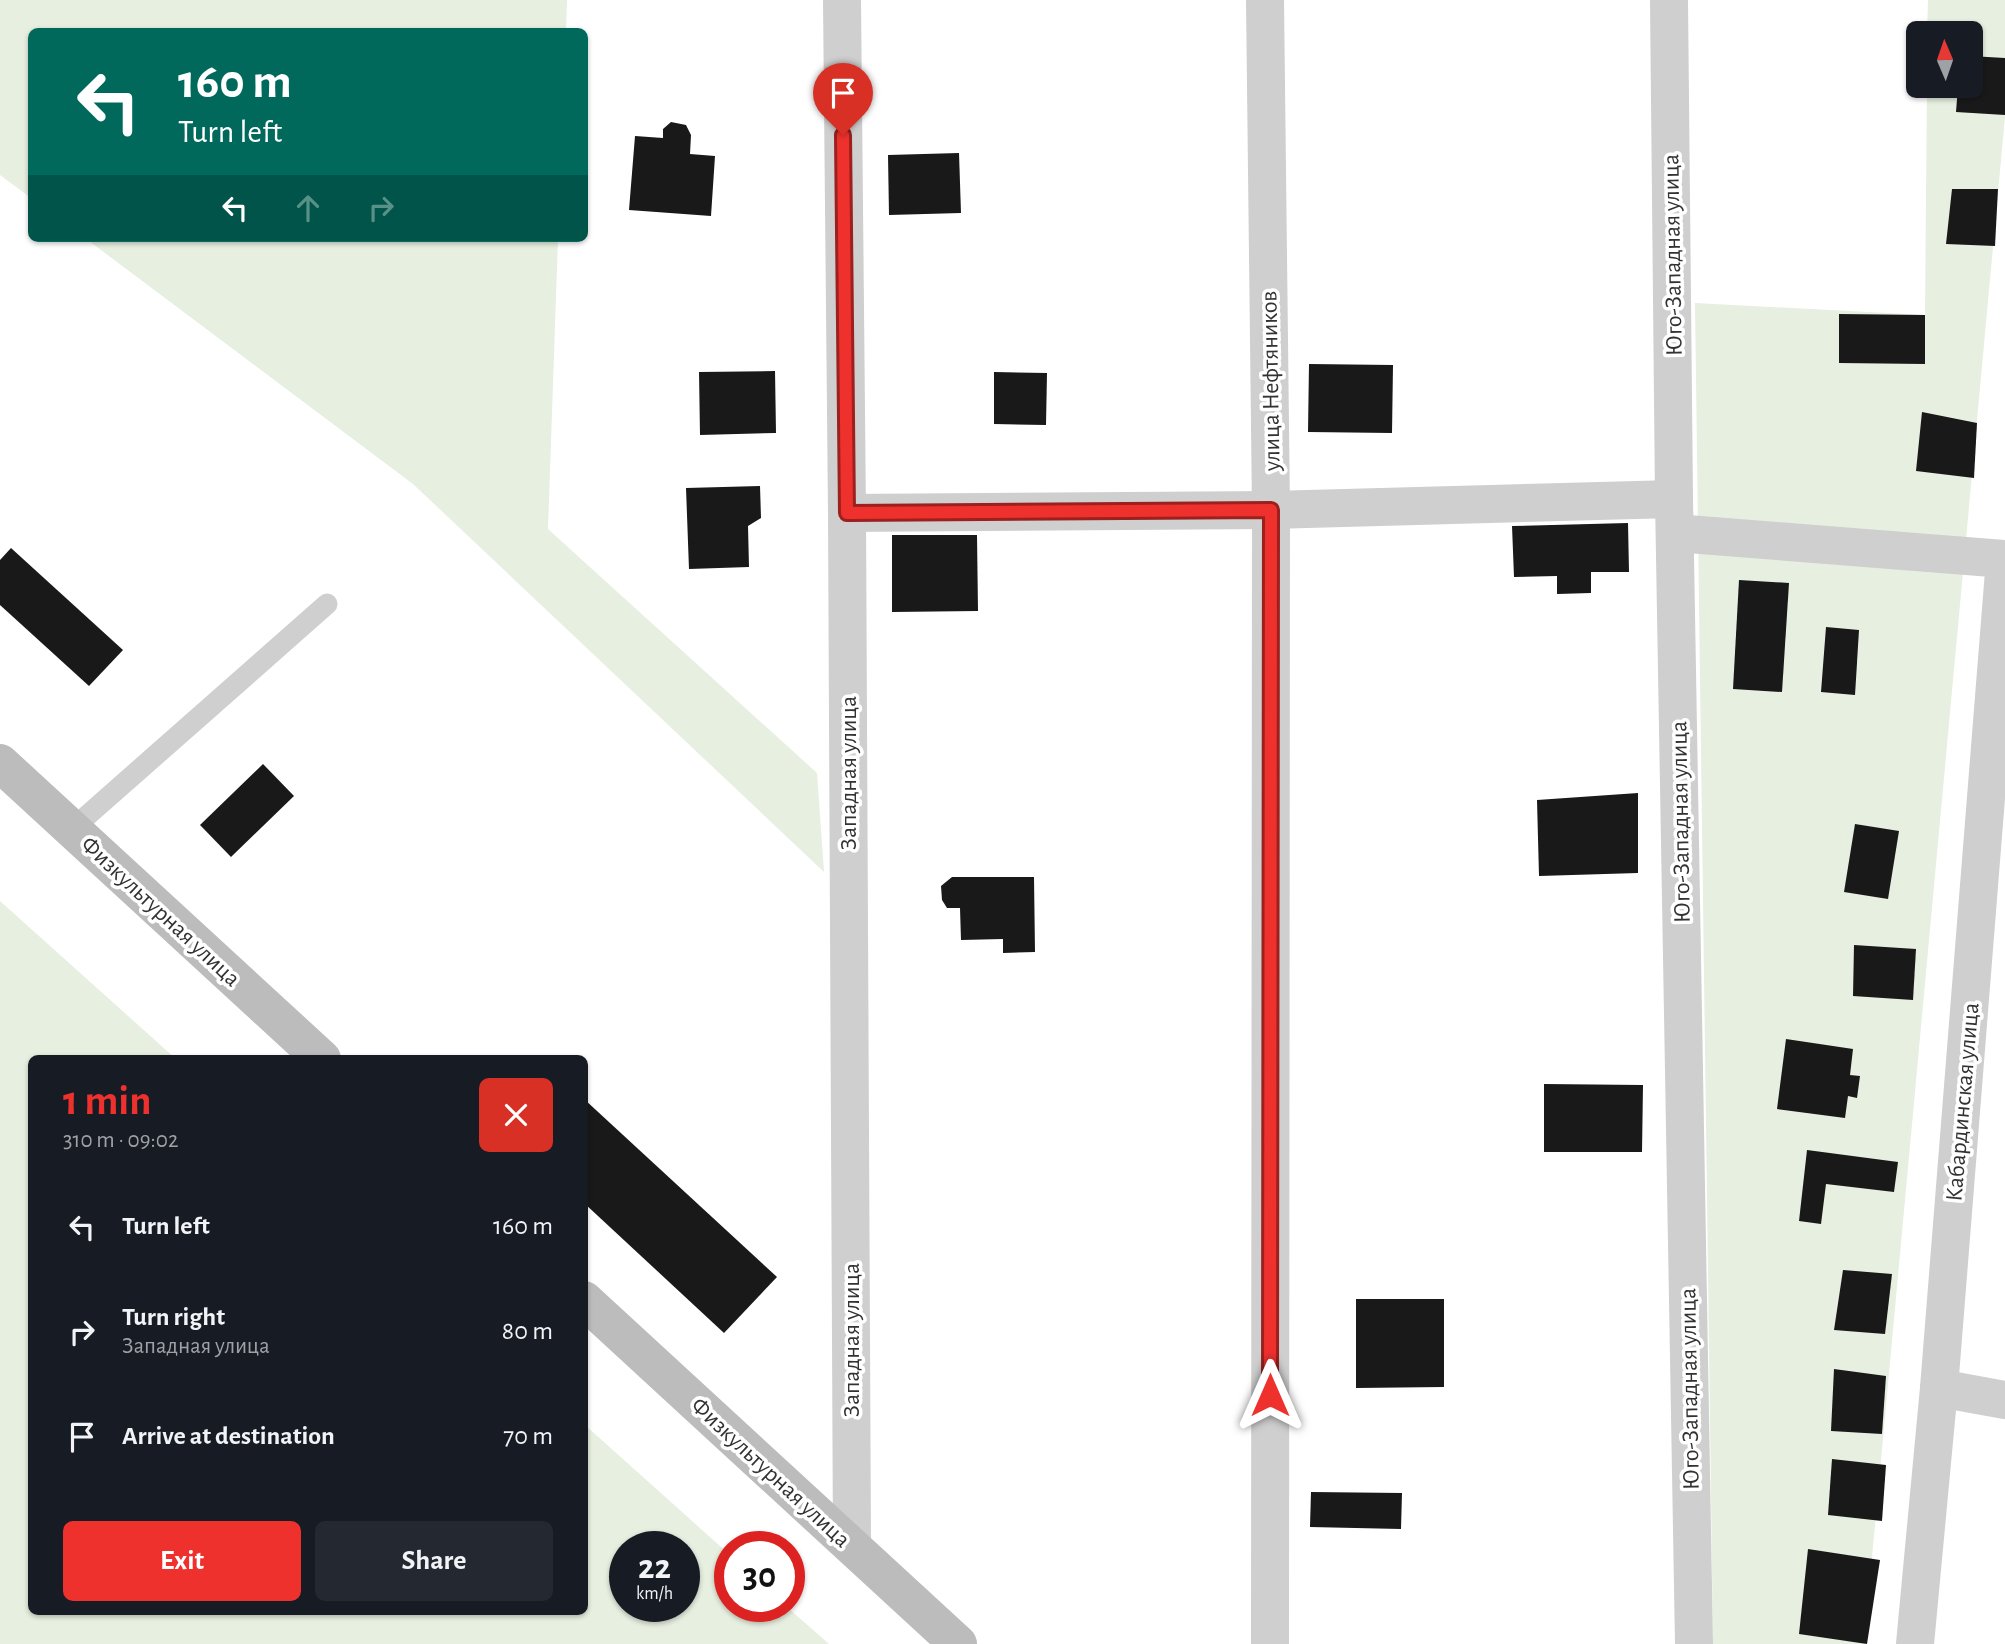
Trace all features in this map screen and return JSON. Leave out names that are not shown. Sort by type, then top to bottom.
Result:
[{"type":"main road","name":"Физкультурная улица","points":[[0,763],[318,1055]]},
{"type":"main road","name":"Физкультурная улица","points":[[588,1304],[958,1644]]},
{"type":"street","name":"Западная улица","points":[[842,0],[852,1546]]},
{"type":"street","name":"улица Нефтяников","points":[[1265,0],[1271,510],[1270,1644]]},
{"type":"street","name":"Юго-Западная улица","points":[[1669,0],[1694,1644]]},
{"type":"street","points":[[847,513],[1271,510],[1675,516],[2005,559]]},
{"type":"street","name":"Кабардинская улица","points":[[1915,1644],[1939,1388],[2005,559]]},
{"type":"street","points":[[1939,1388],[2005,1400]]},
{"type":"lane","points":[[72,830],[327,604]]},
{"type":"green space","points":[[0,0],[567,0],[566,28],[28,28],[28,196],[0,175]]},
{"type":"green space","points":[[1928,0],[2005,0],[2005,117],[1864,1644],[1713,1644],[1695,303],[1925,315],[1927,98],[1983,98],[1983,21],[1927,21]]},
{"type":"green space","points":[[90,242],[558,242],[548,529],[817,773],[824,872],[413,484]]},
{"type":"green space","points":[[0,901],[172,1055],[28,1055],[28,1615],[588,1615],[588,1428],[714,1541],[714,1622],[804,1622],[829,1644],[0,1644]]},
{"type":"building","points":[[1983,57],[2005,58],[2005,115],[1956,112],[1957,98],[1983,98]]},
{"type":"building","points":[[671,122],[686,125],[691,135],[690,154],[715,156],[711,216],[629,210],[635,136],[663,138],[663,129]]},
{"type":"building","points":[[959,153],[961,213],[889,215],[888,155]]},
{"type":"building","points":[[1952,189],[1998,189],[1995,246],[1946,244]]},
{"type":"building","points":[[1839,314],[1925,315],[1925,364],[1839,363]]},
{"type":"building","points":[[1309,364],[1393,365],[1392,433],[1308,432]]},
{"type":"building","points":[[775,371],[776,433],[700,435],[699,372]]},
{"type":"building","points":[[994,372],[1047,373],[1046,425],[994,424]]},
{"type":"building","points":[[1922,412],[1977,423],[1974,478],[1916,471]]},
{"type":"building","points":[[760,486],[761,518],[748,526],[749,567],[689,569],[686,488]]},
{"type":"building","points":[[1628,523],[1629,572],[1591,572],[1591,593],[1557,594],[1557,576],[1514,577],[1512,526]]},
{"type":"building","points":[[892,535],[977,535],[978,611],[892,612]]},
{"type":"building","points":[[11,548],[123,650],[89,686],[0,605],[0,560]]},
{"type":"building","points":[[1739,580],[1789,583],[1782,692],[1733,689]]},
{"type":"building","points":[[1826,627],[1859,630],[1855,695],[1821,692]]},
{"type":"building","points":[[263,764],[294,796],[231,857],[200,825]]},
{"type":"building","points":[[1638,793],[1638,873],[1539,876],[1537,800]]},
{"type":"building","points":[[1855,824],[1899,831],[1888,899],[1844,892]]},
{"type":"building","points":[[952,877],[1034,877],[1035,952],[1003,953],[1003,939],[961,940],[960,908],[947,908],[942,900],[941,886]]},
{"type":"building","points":[[1854,945],[1916,949],[1913,1000],[1853,996]]},
{"type":"building","points":[[1786,1039],[1853,1049],[1850,1075],[1860,1076],[1857,1098],[1848,1096],[1845,1118],[1777,1109]]},
{"type":"building","points":[[1544,1084],[1643,1085],[1642,1152],[1544,1152]]},
{"type":"building","points":[[588,1103],[777,1277],[724,1333],[588,1207]]},
{"type":"building","points":[[1807,1150],[1898,1162],[1894,1192],[1826,1184],[1821,1224],[1799,1221]]},
{"type":"building","points":[[1843,1270],[1892,1274],[1885,1334],[1834,1330]]},
{"type":"building","points":[[1356,1299],[1444,1299],[1444,1387],[1356,1388]]},
{"type":"building","points":[[1834,1369],[1886,1376],[1882,1434],[1831,1431]]},
{"type":"building","points":[[1832,1459],[1886,1465],[1882,1521],[1828,1515]]},
{"type":"building","points":[[1311,1492],[1402,1493],[1401,1529],[1310,1527]]},
{"type":"building","points":[[1808,1549],[1880,1560],[1867,1644],[1799,1634]]},
{"type":"route","points":[[843,135],[847,513],[1271,510],[1270,1395]]}]
